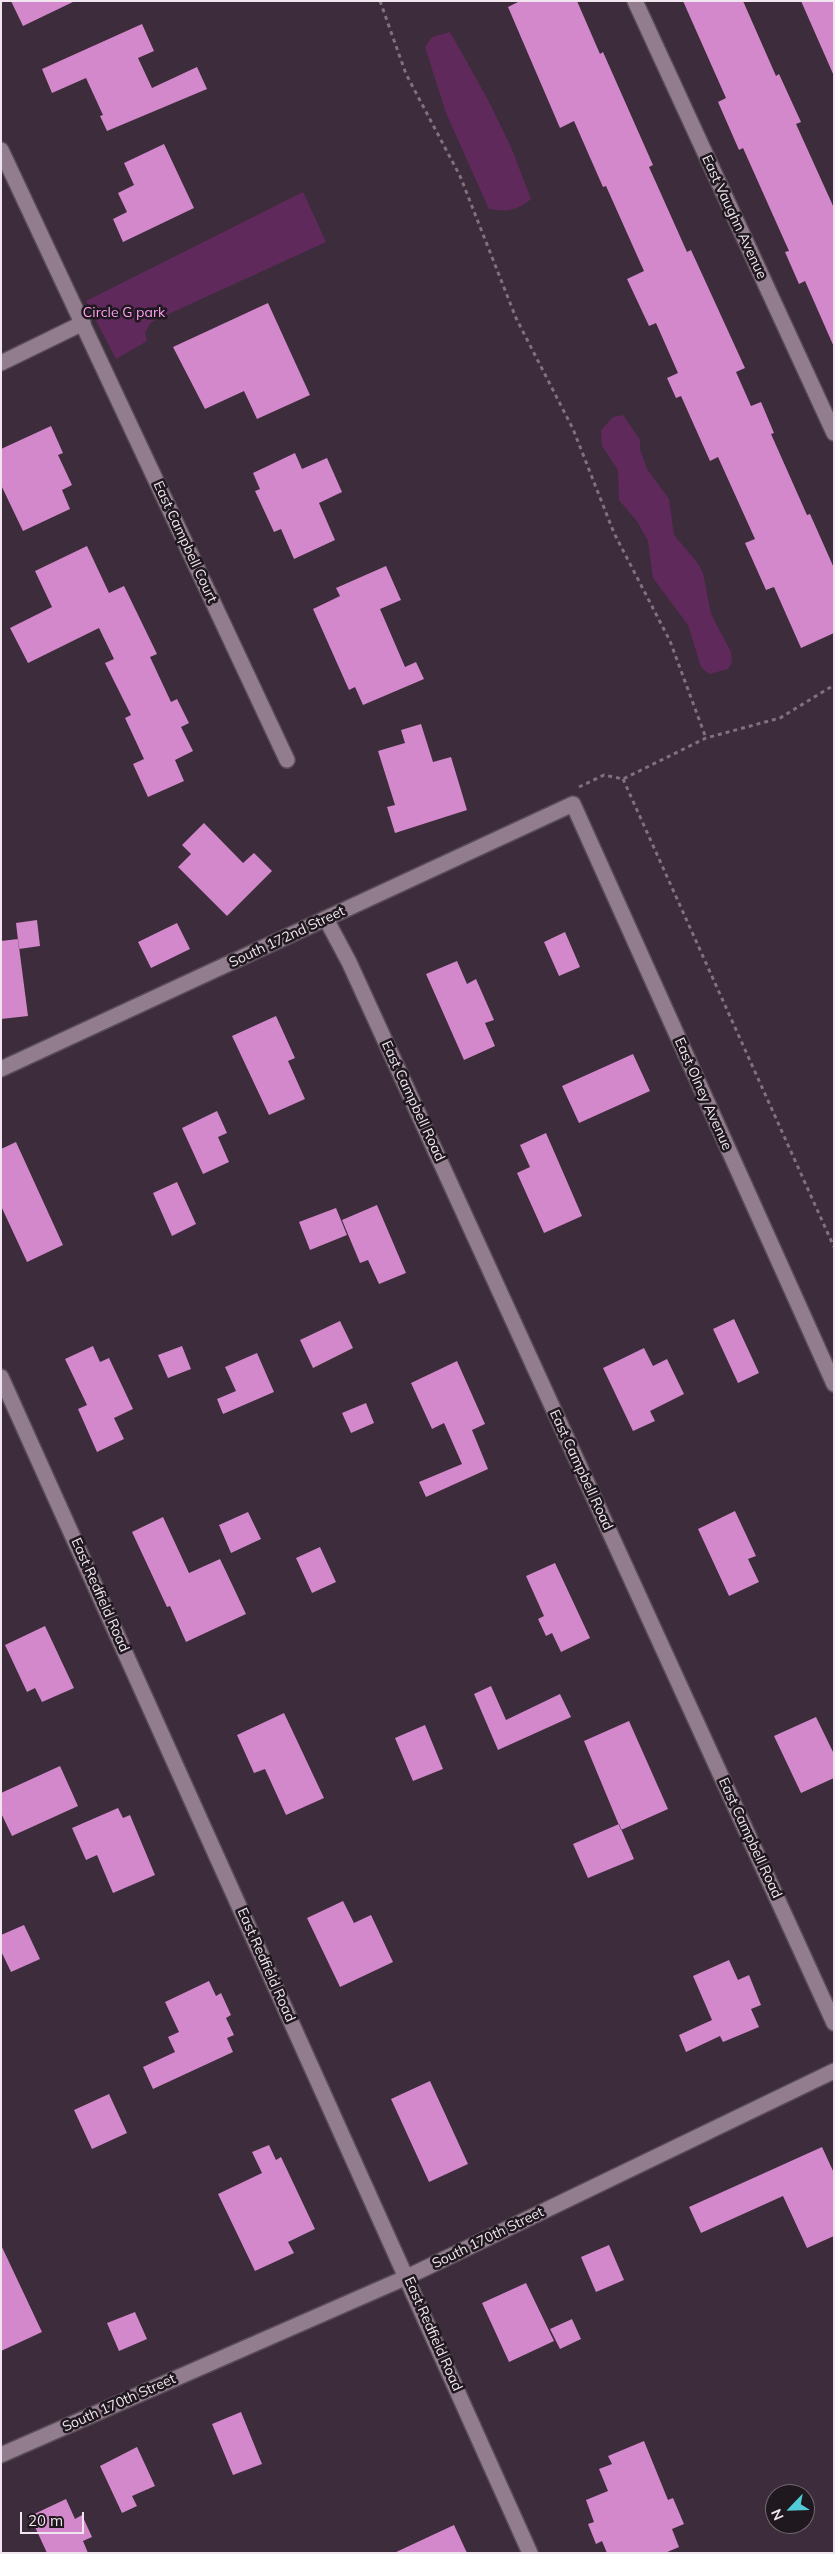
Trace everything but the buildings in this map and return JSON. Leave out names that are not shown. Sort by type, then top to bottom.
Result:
[{"type":"street","name":"East Vaughn Avenue","points":[[635,1],[834,433]]},
{"type":"street","name":"East Campbell Court","points":[[1,150],[287,760]]},
{"type":"street","points":[[1,363],[83,323]]},
{"type":"street","name":"South 172nd Street","points":[[1,1069],[573,804]]},
{"type":"street","name":"East Olney Avenue","points":[[573,804],[834,1384]]},
{"type":"street","name":"East Campbell Road","points":[[326,919],[349,962],[834,2023]]},
{"type":"street","name":"East Redfield Road","points":[[1,1377],[530,2553]]},
{"type":"street","name":"South 170th Street","points":[[1,2455],[407,2277],[834,2071]]},
{"type":"path","points":[[380,1],[406,74],[460,176],[516,318],[574,429],[614,533],[670,641],[706,738]]},
{"type":"path","points":[[834,685],[780,718],[706,738],[623,779],[834,1247]]},
{"type":"green space","points":[[450,32],[487,98],[511,147],[531,199],[516,208],[506,210],[489,209],[446,113],[425,47],[432,37]]},
{"type":"green space","name":"Circle G park","points":[[303,192],[326,242],[151,322],[145,333],[147,341],[116,359],[86,301]]},
{"type":"green space","points":[[623,415],[640,440],[640,449],[647,469],[669,499],[674,535],[696,561],[703,573],[711,614],[731,652],[732,662],[728,669],[709,674],[701,667],[688,625],[653,578],[648,541],[637,521],[619,500],[618,470],[602,446],[601,430],[613,417]]}]
